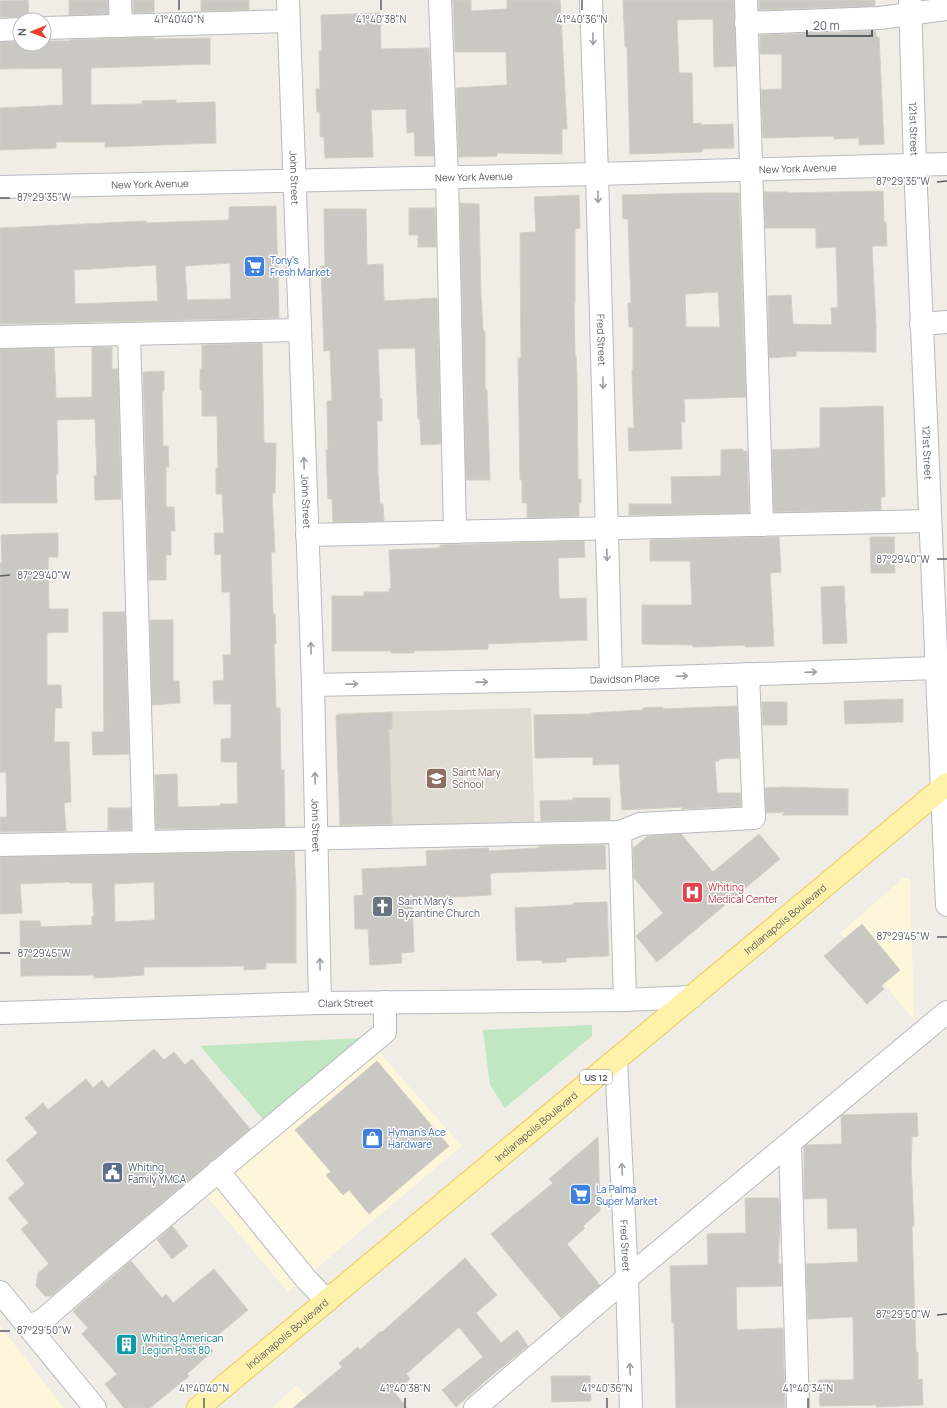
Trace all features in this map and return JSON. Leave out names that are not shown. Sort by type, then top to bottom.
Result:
[{"type":"main road","name":"Indianapolis Boulevard","points":[[198,1408],[945,786]]},
{"type":"street","points":[[120,0],[121,26]]},
{"type":"street","points":[[440,0],[447,177],[455,532]]},
{"type":"street","name":"Fred Street","points":[[591,0],[598,174],[611,679]]},
{"type":"street","points":[[746,0],[762,525]]},
{"type":"street","points":[[746,23],[880,18],[910,7],[947,9]]},
{"type":"street","name":"121st Street","points":[[910,7],[930,522],[940,570],[936,668],[945,786],[947,905]]},
{"type":"street","points":[[52,28],[121,26],[288,10]]},
{"type":"street","name":"John Street","points":[[288,10],[313,685],[320,1003]]},
{"type":"street","points":[[0,30],[12,29]]},
{"type":"street","name":"New York Avenue","points":[[0,187],[598,174],[947,164]]},
{"type":"street","points":[[922,324],[947,322]]},
{"type":"street","points":[[0,337],[300,330]]},
{"type":"street","points":[[129,334],[144,841]]},
{"type":"street","points":[[307,535],[930,522]]},
{"type":"street","name":"Davidson Place","points":[[313,685],[611,679],[936,668]]},
{"type":"street","points":[[0,845],[620,832],[640,824],[754,818],[748,674]]},
{"type":"street","points":[[620,832],[625,1000]]},
{"type":"street","name":"Clark Street","points":[[0,1013],[320,1003],[625,1000],[692,997]]},
{"type":"street","points":[[29,1327],[44,1319],[385,1032],[385,1002]]},
{"type":"street","points":[[475,1408],[627,1278],[947,1012]]},
{"type":"street","name":"Fred Street","points":[[616,1060],[632,1408]]},
{"type":"street","points":[[790,1143],[798,1408]]},
{"type":"street","points":[[218,1171],[306,1279],[327,1301]]},
{"type":"street","points":[[0,1292],[95,1408]]},
{"type":"shaded area","name":"Saint Mary School","points":[[531,708],[535,843],[340,845],[338,713]]},
{"type":"shaded area","points":[[903,878],[910,878],[914,1020],[845,937],[839,934]]},
{"type":"shaded area","points":[[378,1050],[462,1146],[288,1292],[199,1187]]},
{"type":"shaded area","points":[[0,1326],[64,1408],[0,1408]]},
{"type":"shaded area","points":[[297,1385],[316,1408],[271,1408]]},
{"type":"green space","points":[[592,1025],[592,1036],[505,1108],[490,1085],[483,1030]]},
{"type":"green space","points":[[362,1038],[263,1119],[200,1046]]},
{"type":"building","points":[[28,0],[29,12],[12,12],[12,17],[0,17],[0,1]]},
{"type":"building","points":[[69,0],[108,0],[108,14],[69,15]]},
{"type":"building","points":[[133,0],[154,0],[154,12],[133,13]]},
{"type":"building","points":[[201,0],[249,0],[249,10],[201,11]]},
{"type":"building","points":[[453,0],[471,0],[471,11],[507,9],[507,0],[560,0],[567,129],[562,129],[562,154],[497,153],[497,156],[459,157],[456,88],[507,85],[506,52],[455,52]]},
{"type":"building","points":[[623,0],[734,0],[736,66],[714,67],[713,19],[677,20],[679,73],[692,73],[693,124],[733,124],[734,148],[702,149],[702,152],[630,154],[627,47],[625,47]]},
{"type":"building","points":[[759,0],[875,0],[875,6],[759,10]]},
{"type":"building","points":[[380,13],[381,49],[429,48],[434,156],[415,156],[414,132],[407,133],[406,109],[371,110],[373,157],[325,158],[324,137],[320,137],[320,112],[317,112],[316,89],[320,89],[319,51],[322,51],[321,15]]},
{"type":"building","points":[[876,31],[876,37],[879,37],[884,144],[859,145],[859,138],[834,139],[834,136],[763,138],[761,90],[782,89],[782,54],[760,54],[760,35]]},
{"type":"building","points":[[154,37],[154,39],[210,38],[210,64],[91,68],[91,105],[142,104],[142,101],[176,100],[176,103],[215,102],[216,143],[105,147],[105,142],[56,142],[56,148],[0,150],[0,108],[63,105],[62,68],[0,69],[0,42],[12,42],[12,52],[52,52],[52,41]]},
{"type":"building","points":[[883,191],[884,222],[886,222],[887,246],[872,246],[876,352],[796,351],[796,356],[769,358],[768,296],[791,295],[793,324],[832,325],[831,308],[838,308],[836,247],[816,248],[816,228],[765,228],[764,192]]},
{"type":"building","points":[[739,193],[746,397],[684,399],[685,422],[681,422],[682,449],[629,451],[628,428],[634,428],[632,370],[633,327],[629,327],[628,303],[631,303],[628,219],[623,219],[622,195]],"holes":[[[718,292],[720,327],[686,327],[685,294]]]},
{"type":"building","points":[[579,195],[580,228],[575,229],[574,303],[577,377],[578,479],[581,479],[581,503],[579,503],[579,516],[527,518],[527,503],[522,503],[522,480],[520,480],[518,358],[521,358],[520,233],[536,232],[534,197]]},
{"type":"building","points":[[460,203],[479,204],[481,295],[483,331],[485,331],[485,390],[487,390],[490,480],[466,480]]},
{"type":"building","points":[[276,206],[279,318],[0,324],[0,228],[146,221],[146,223],[229,220],[229,207]],"holes":[[[230,263],[231,299],[187,300],[185,266]],[[156,265],[158,301],[75,304],[74,270]]]},
{"type":"building","points":[[409,208],[435,208],[436,247],[418,247],[418,235],[409,235]]},
{"type":"building","points":[[324,209],[366,209],[367,265],[383,264],[384,301],[437,298],[441,444],[421,445],[420,419],[418,419],[415,348],[378,349],[380,399],[382,399],[382,421],[377,421],[378,474],[380,504],[383,504],[384,521],[333,522],[332,499],[328,499],[326,450],[328,450],[327,401],[332,401],[330,350],[324,351],[321,266],[325,266]]},
{"type":"building","points":[[262,343],[264,443],[276,443],[275,493],[272,493],[275,552],[271,552],[273,614],[275,614],[276,644],[274,644],[276,708],[280,708],[281,770],[284,770],[285,827],[156,829],[155,775],[177,774],[178,807],[238,804],[237,762],[221,762],[221,739],[231,738],[231,704],[214,704],[213,681],[224,680],[223,655],[231,655],[230,592],[222,592],[221,554],[215,555],[214,533],[224,533],[222,494],[216,494],[216,468],[218,468],[217,416],[202,416],[200,369],[202,369],[202,345]]},
{"type":"building","points":[[92,347],[112,347],[112,369],[118,369],[121,499],[95,500],[94,476],[97,476],[95,419],[57,420],[57,503],[0,503],[0,349],[54,348],[56,398],[92,397]]},
{"type":"building","points":[[164,371],[164,391],[162,391],[163,446],[168,446],[169,467],[166,467],[166,507],[174,507],[175,531],[171,531],[171,555],[166,555],[166,580],[149,580],[143,372]]},
{"type":"building","points":[[883,406],[885,497],[881,497],[881,510],[774,512],[772,450],[820,448],[820,408]]},
{"type":"building","points":[[743,449],[743,451],[747,451],[749,513],[629,515],[629,504],[672,504],[671,477],[721,476],[721,450]]},
{"type":"building","points":[[58,533],[58,557],[48,557],[49,609],[68,609],[68,632],[47,633],[47,685],[61,685],[62,708],[55,708],[54,742],[69,742],[71,802],[64,803],[66,831],[0,832],[0,817],[7,817],[6,772],[0,772],[1,535]]},
{"type":"building","points":[[779,537],[781,572],[770,573],[774,646],[745,647],[745,645],[693,647],[693,645],[642,644],[642,605],[692,605],[690,561],[650,561],[650,540]]},
{"type":"building","points":[[870,537],[894,537],[895,573],[871,573]]},
{"type":"building","points":[[584,541],[585,557],[558,558],[559,595],[560,599],[586,598],[587,640],[488,644],[488,649],[414,651],[414,653],[391,653],[391,651],[332,651],[332,596],[364,596],[364,592],[389,592],[389,589],[391,588],[389,550],[440,548],[440,545]]},
{"type":"building","points":[[844,586],[847,643],[823,644],[821,587]]},
{"type":"building","points":[[103,612],[125,612],[129,754],[93,755],[92,732],[104,732]]},
{"type":"building","points":[[150,620],[173,620],[173,681],[179,681],[180,703],[152,705]]},
{"type":"building","points":[[903,699],[903,722],[845,724],[844,701]]},
{"type":"building","points":[[762,702],[787,702],[787,725],[763,725]]},
{"type":"building","points":[[737,706],[739,758],[719,759],[719,761],[715,761],[717,793],[740,793],[741,806],[622,810],[619,764],[593,765],[593,757],[535,758],[534,715],[591,714],[663,707],[663,709]]},
{"type":"building","points":[[392,712],[392,729],[389,729],[392,824],[340,825],[336,715]]},
{"type":"building","points":[[783,787],[848,789],[848,815],[782,815],[785,812],[766,813],[765,788]]},
{"type":"building","points":[[573,798],[610,798],[610,820],[541,821],[540,801],[573,800]]},
{"type":"building","points":[[108,808],[131,808],[131,830],[108,830]]},
{"type":"building","name":"Whiting Medical Center","points":[[681,834],[713,872],[759,834],[780,859],[657,962],[636,936],[663,913],[634,878],[633,848],[648,836]]},
{"type":"building","points":[[605,845],[606,869],[493,873],[490,874],[491,895],[412,899],[414,952],[401,953],[402,963],[370,965],[368,929],[355,929],[354,896],[363,895],[362,869],[427,866],[426,851],[488,848],[489,851],[539,848],[539,846]]},
{"type":"building","points":[[294,851],[296,891],[296,963],[266,963],[266,969],[244,970],[244,966],[144,967],[144,975],[116,977],[94,978],[94,975],[21,976],[20,921],[40,921],[41,927],[92,925],[92,916],[94,916],[92,883],[70,882],[20,884],[22,913],[0,914],[0,857]],"holes":[[[154,882],[155,920],[115,922],[114,884]]]},
{"type":"building","points":[[607,902],[609,956],[566,958],[566,962],[542,963],[542,960],[517,961],[515,908],[573,905],[573,903]]},
{"type":"building","points":[[862,924],[900,970],[881,986],[884,989],[867,1004],[824,956]]},
{"type":"building","name":"Whiting Family YMCA","points":[[154,1049],[164,1060],[174,1052],[185,1065],[192,1059],[250,1129],[51,1296],[45,1296],[36,1286],[38,1273],[49,1264],[21,1229],[29,1223],[8,1198],[25,1184],[6,1160],[38,1133],[25,1118],[43,1103],[48,1110],[86,1079],[93,1088],[102,1080],[108,1088]]},
{"type":"building","name":"Hyman's Ace Hardware","points":[[377,1061],[449,1146],[369,1214],[349,1190],[343,1195],[326,1175],[331,1172],[295,1130]]},
{"type":"building","points":[[917,1113],[918,1136],[912,1137],[911,1164],[914,1226],[912,1226],[916,1352],[918,1352],[918,1380],[922,1379],[923,1405],[876,1407],[876,1405],[820,1406],[819,1380],[854,1380],[853,1317],[808,1319],[806,1264],[858,1262],[857,1228],[828,1229],[827,1198],[804,1199],[804,1147],[806,1145],[842,1144],[842,1115]]},
{"type":"building","points":[[598,1137],[600,1211],[583,1226],[585,1228],[567,1244],[600,1285],[561,1318],[491,1234],[553,1183],[549,1179]]},
{"type":"building","points":[[745,1198],[779,1198],[780,1222],[778,1264],[781,1264],[782,1286],[736,1287],[737,1330],[783,1328],[785,1408],[676,1408],[674,1323],[672,1323],[670,1266],[708,1265],[707,1234],[746,1233]]},
{"type":"building","points":[[172,1226],[188,1246],[172,1259],[157,1240]]},
{"type":"building","points":[[465,1258],[497,1295],[476,1313],[501,1343],[517,1330],[528,1346],[456,1407],[442,1390],[483,1357],[459,1327],[406,1374],[410,1379],[395,1393],[407,1408],[293,1408],[342,1367],[339,1363],[358,1347],[360,1350],[381,1331],[382,1332]]},
{"type":"building","points":[[131,1261],[162,1298],[166,1294],[173,1303],[214,1269],[248,1310],[207,1344],[213,1351],[187,1374],[189,1376],[150,1408],[124,1408],[105,1384],[117,1374],[82,1334],[88,1328],[73,1311]]},
{"type":"building","points":[[551,1376],[590,1376],[591,1401],[552,1402]]},
{"type":"place","name":"Tony's Fresh Market","points":[[254,266]]},
{"type":"place","name":"Saint Mary School","points":[[436,778]]},
{"type":"place","name":"Whiting Medical Center","points":[[692,893]]},
{"type":"place","name":"Saint Mary's Byzantine Church","points":[[383,907]]},
{"type":"place","name":"Hyman's Ace Hardware","points":[[372,1138]]},
{"type":"place","name":"Whiting Family YMCA","points":[[113,1173]]},
{"type":"place","name":"La Palma Super Market","points":[[581,1195]]},
{"type":"place","name":"Whiting American Legion Post 80","points":[[127,1344]]}]
